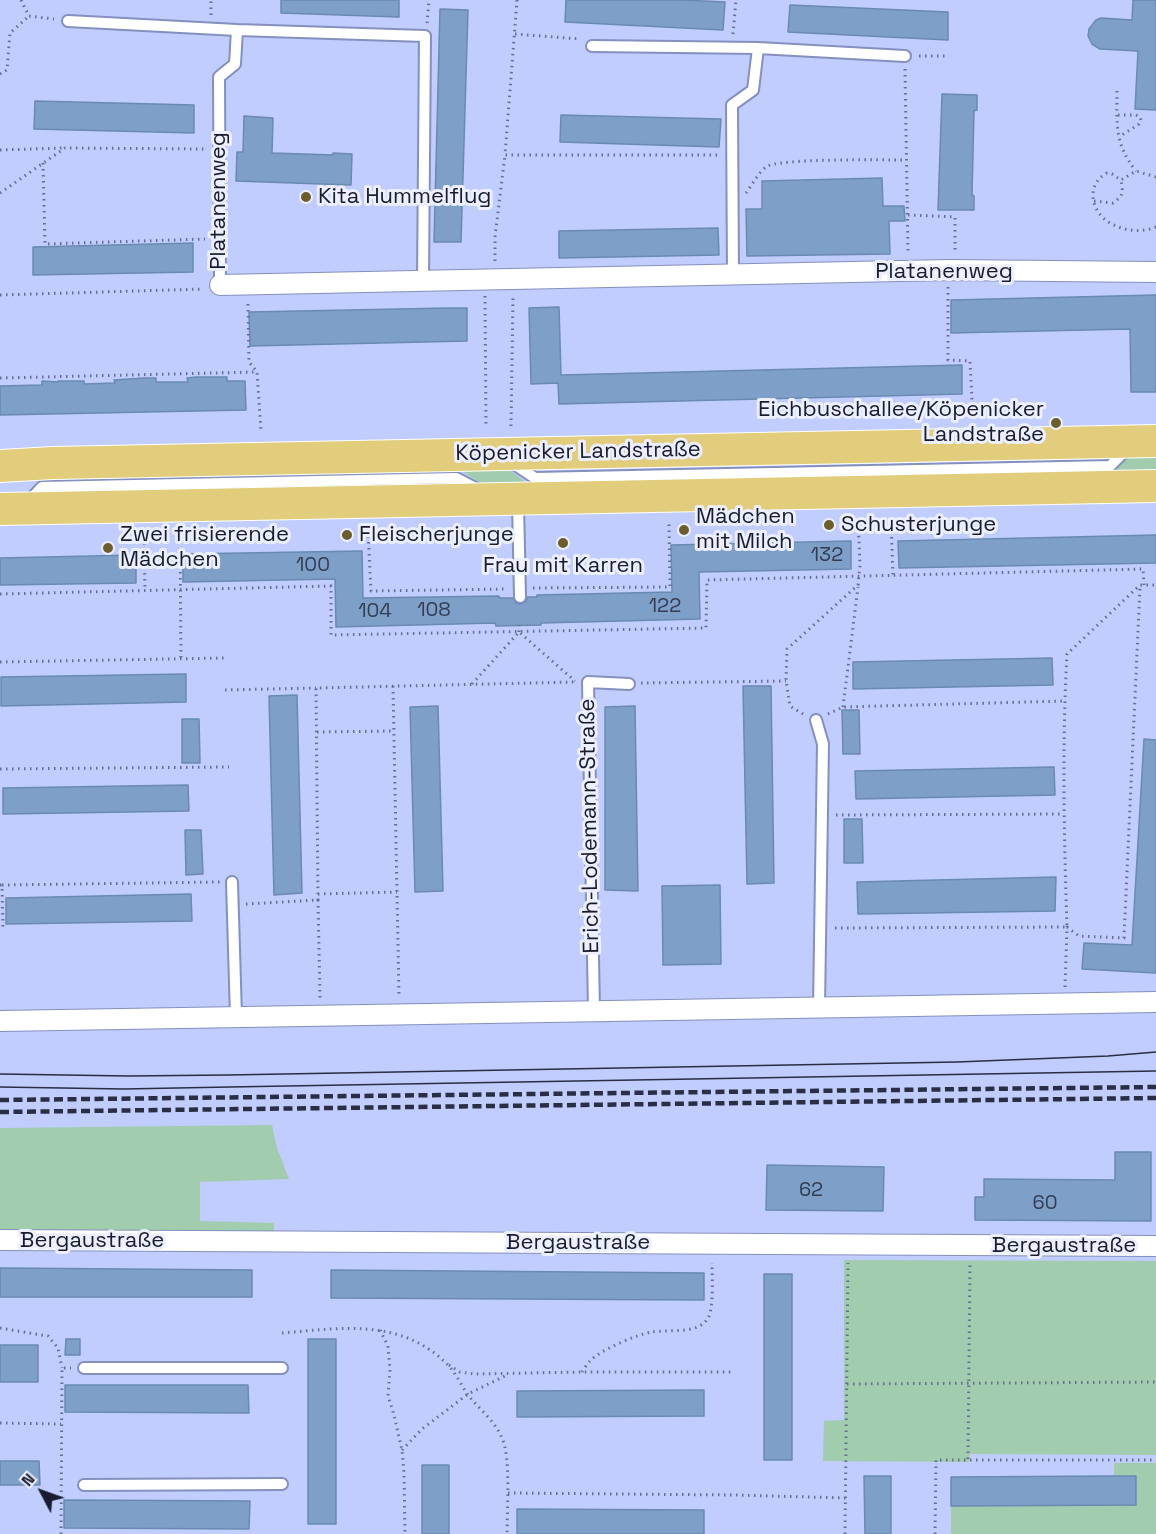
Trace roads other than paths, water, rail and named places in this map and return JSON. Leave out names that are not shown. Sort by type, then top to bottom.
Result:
[{"type":"main road","name":"Köpenicker Landstraße","points":[[0,466],[499,435],[1145,441]]},
{"type":"main road","name":"Köpenicker Landstraße","points":[[11,508],[1156,486]]},
{"type":"street","name":"Platanenweg","points":[[220,285],[952,270],[1156,272]]},
{"type":"street","points":[[0,1021],[1156,1002]]},
{"type":"street","name":"Bergaustraße","points":[[0,1240],[1156,1246]]},
{"type":"lane","points":[[68,21],[237,30],[425,36],[423,280]]},
{"type":"lane","name":"Platanenweg","points":[[220,285],[219,77],[235,64],[237,30]]},
{"type":"lane","points":[[592,46],[758,48],[905,56]]},
{"type":"lane","points":[[733,276],[732,105],[753,90],[758,48]]},
{"type":"lane","points":[[507,499],[520,597]]},
{"type":"lane","name":"Erich-Lodemann-Straße","points":[[594,1011],[588,682],[630,684]]},
{"type":"lane","points":[[816,720],[823,744],[819,1007]]},
{"type":"lane","points":[[232,882],[236,1017]]},
{"type":"lane","points":[[84,1368],[282,1368]]},
{"type":"lane","points":[[84,1485],[282,1484]]},
{"type":"tram line","points":[[0,1074],[228,1075],[957,1062],[1156,1052]]},
{"type":"tram line","points":[[0,1087],[124,1089],[1156,1071]]},
{"type":"railway","points":[[0,1100],[1156,1087]]},
{"type":"railway","points":[[0,1112],[1156,1098]]},
{"type":"place","name":"Kita Hummelflug","points":[[306,197]]},
{"type":"place","name":"Eichbuschallee/Köpenicker Landstraße","points":[[1056,423]]},
{"type":"place","name":"Schusterjunge","points":[[829,525]]},
{"type":"place","name":"Mädchen mit Milch","points":[[684,530]]},
{"type":"place","name":"Fleischerjunge","points":[[347,535]]},
{"type":"place","name":"Frau mit Karren","points":[[563,543]]},
{"type":"place","name":"Zwei frisierende Mädchen","points":[[108,548]]}]
